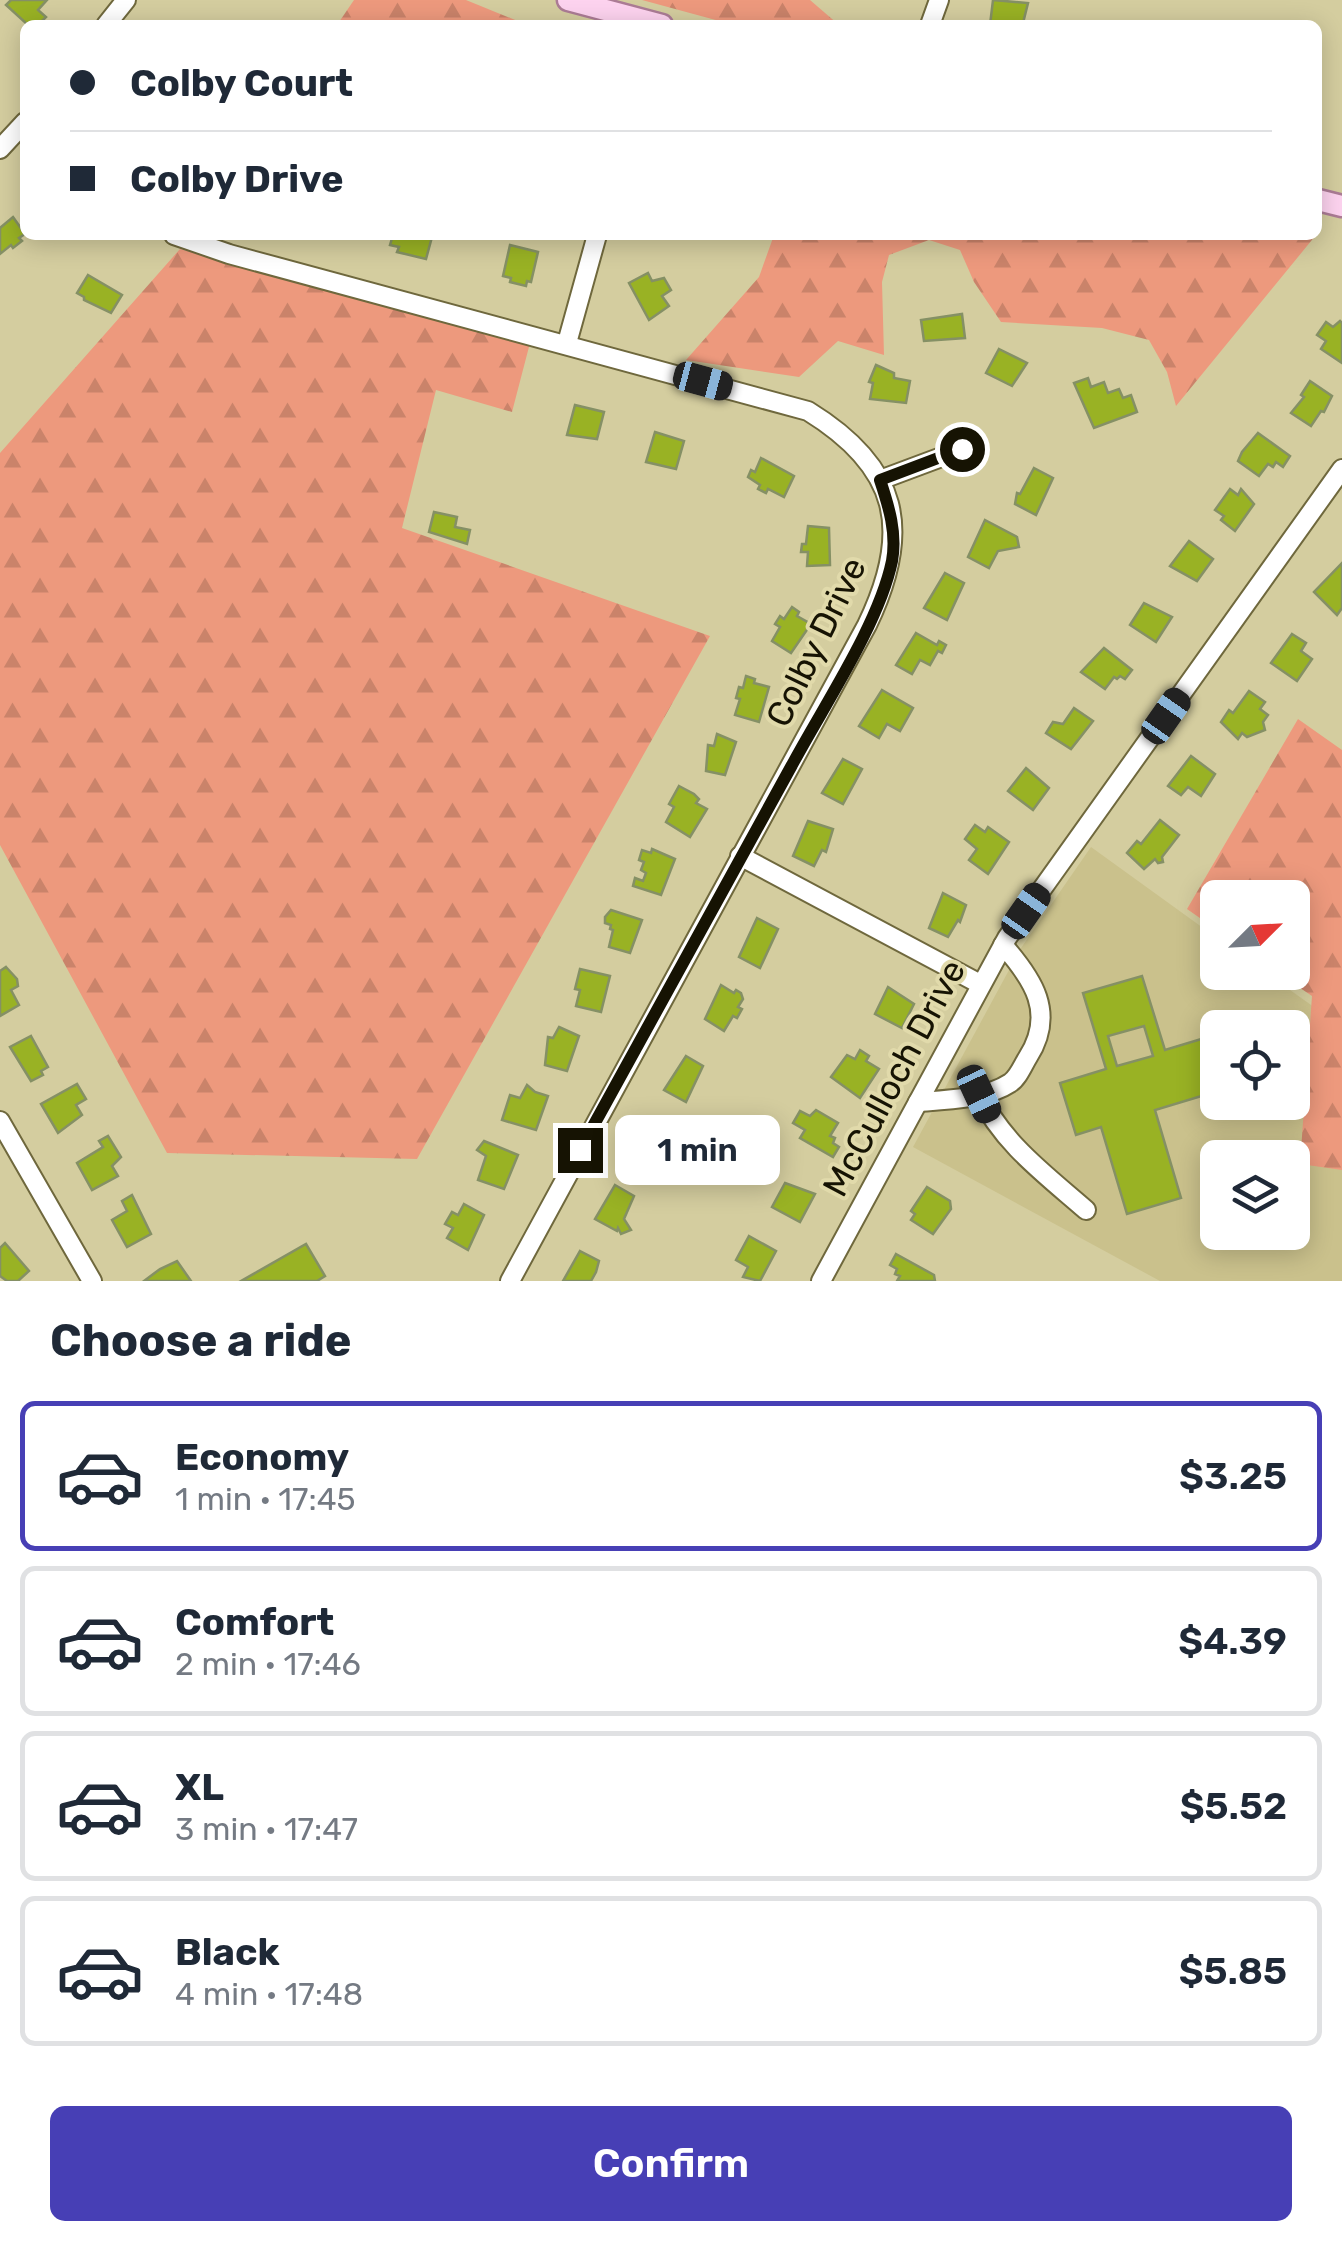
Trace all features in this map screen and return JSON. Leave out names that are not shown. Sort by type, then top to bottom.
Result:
[{"type":"main road","points":[[568,0],[640,20]]},
{"type":"street","points":[[110,20],[126,0]]},
{"type":"street","points":[[0,148],[20,127]]},
{"type":"street","name":"Colby Drive","points":[[189,240],[808,411],[840,431],[864,454],[880,480],[891,513],[892,558],[884,590],[510,1281]]},
{"type":"street","points":[[567,344],[596,240]]},
{"type":"street","points":[[880,480],[962,449]]},
{"type":"street","name":"McCulloch Drive","points":[[820,1281],[1003,945],[1342,469]]},
{"type":"street","points":[[740,856],[980,984]]},
{"type":"street","points":[[918,1102],[979,1094],[1012,1082],[1038,1041],[1040,1002],[1028,973],[1003,945]]},
{"type":"street","points":[[979,1094],[992,1122],[1086,1210]]},
{"type":"street","points":[[0,1120],[92,1281]]},
{"type":"shaded area","points":[[1091,847],[1200,926],[1200,990],[1290,990],[1342,1027],[1342,1281],[1160,1281],[913,1147],[1021,948]]},
{"type":"green space","points":[[354,0],[466,0],[515,20],[340,20]]},
{"type":"green space","points":[[642,0],[810,0],[833,20],[716,20]]},
{"type":"green space","points":[[772,240],[929,240],[889,255],[882,282],[884,355],[838,341],[799,377],[686,360],[759,277]]},
{"type":"green space","points":[[929,240],[1312,240],[1176,406],[1167,372],[1149,340],[1102,328],[1001,322],[974,282],[960,250]]},
{"type":"green space","points":[[180,249],[530,343],[512,412],[436,390],[402,528],[710,636],[417,1159],[167,1153],[0,845],[0,453]]},
{"type":"green space","points":[[1298,719],[1342,750],[1342,1170],[1310,1165],[1310,1140],[1302,1140],[1303,1120],[1310,1120],[1312,996],[1303,990],[1310,990],[1310,880],[1204,880]]},
{"type":"green space","points":[[1200,887],[1200,918],[1187,909]]},
{"type":"building","points":[[11,0],[47,0],[38,10],[46,17],[22,20],[6,5]]},
{"type":"building","points":[[993,0],[1028,3],[1024,20],[991,20]]},
{"type":"building","points":[[13,217],[20,227],[22,241],[0,254],[0,228]]},
{"type":"building","points":[[392,240],[431,240],[426,259],[397,252],[399,247],[390,245]]},
{"type":"building","points":[[510,245],[538,252],[531,282],[527,281],[526,286],[503,276]]},
{"type":"building","points":[[648,273],[652,281],[664,278],[671,290],[662,296],[669,306],[649,320],[629,283]]},
{"type":"building","points":[[88,275],[122,295],[111,313],[77,293]]},
{"type":"building","points":[[962,314],[965,338],[924,341],[921,320]]},
{"type":"building","points":[[1340,321],[1342,363],[1321,349],[1326,341],[1317,335],[1326,322],[1333,327]]},
{"type":"building","points":[[999,349],[1027,363],[1012,386],[986,373]]},
{"type":"building","points":[[876,365],[894,373],[894,378],[910,381],[906,403],[870,399],[873,383],[869,382]]},
{"type":"building","points":[[1088,378],[1091,387],[1104,382],[1108,393],[1119,389],[1123,398],[1131,395],[1137,412],[1094,428],[1074,383]]},
{"type":"building","points":[[1310,381],[1332,396],[1311,426],[1291,413],[1304,397],[1301,395]]},
{"type":"building","points":[[575,405],[604,412],[597,439],[567,435]]},
{"type":"building","points":[[655,432],[684,441],[676,469],[646,462]]},
{"type":"building","points":[[1258,433],[1290,456],[1283,467],[1276,462],[1273,467],[1268,464],[1259,476],[1238,461]]},
{"type":"building","points":[[761,458],[794,476],[784,497],[758,489],[760,485],[748,477]]},
{"type":"building","points":[[1034,468],[1053,478],[1036,515],[1015,504],[1017,493],[1020,494]]},
{"type":"building","points":[[1230,489],[1238,495],[1241,489],[1254,504],[1235,531],[1215,510]]},
{"type":"building","points":[[434,512],[457,517],[455,527],[470,530],[467,544],[429,532]]},
{"type":"building","points":[[985,520],[1017,537],[1019,547],[998,551],[989,568],[968,557]]},
{"type":"building","points":[[808,526],[829,528],[830,565],[807,566],[808,552],[801,552]]},
{"type":"building","points":[[1189,541],[1213,559],[1197,581],[1170,566]]},
{"type":"building","points":[[1342,563],[1342,608],[1337,615],[1314,592]]},
{"type":"building","points":[[945,573],[964,583],[947,620],[924,608]]},
{"type":"building","points":[[1144,603],[1172,617],[1156,642],[1130,625]]},
{"type":"building","points":[[792,607],[799,612],[797,616],[811,624],[791,653],[772,641],[780,627],[775,624]]},
{"type":"building","points":[[916,633],[937,645],[939,641],[946,645],[930,665],[920,660],[912,674],[896,665]]},
{"type":"building","points":[[1292,634],[1306,643],[1301,651],[1312,659],[1297,681],[1271,663]]},
{"type":"building","points":[[1104,648],[1132,670],[1125,679],[1114,677],[1105,689],[1081,672]]},
{"type":"building","points":[[746,676],[769,687],[759,722],[735,715],[739,687],[743,688]]},
{"type":"building","points":[[882,690],[913,708],[900,731],[887,724],[879,738],[859,726]]},
{"type":"building","points":[[1249,691],[1265,702],[1260,709],[1268,715],[1263,722],[1265,730],[1247,737],[1242,733],[1238,739],[1221,722]]},
{"type":"building","points":[[1074,708],[1093,721],[1071,749],[1046,733],[1053,722],[1063,724]]},
{"type":"building","points":[[717,734],[736,742],[725,775],[706,771],[708,745],[714,746]]},
{"type":"building","points":[[1191,756],[1215,774],[1201,796],[1188,787],[1181,795],[1168,786]]},
{"type":"building","points":[[843,759],[862,769],[843,804],[822,793]]},
{"type":"building","points":[[1026,768],[1049,788],[1033,810],[1008,791]]},
{"type":"building","points":[[679,786],[694,794],[699,799],[696,803],[707,809],[690,837],[666,822],[674,807],[669,804]]},
{"type":"building","points":[[1160,820],[1179,835],[1162,857],[1163,862],[1155,859],[1144,869],[1127,853],[1137,841],[1141,844]]},
{"type":"building","points":[[808,821],[833,829],[826,852],[822,850],[814,866],[793,856]]},
{"type":"building","points":[[975,825],[985,832],[988,827],[1009,842],[988,874],[969,860],[977,849],[965,839]]},
{"type":"building","points":[[652,849],[675,859],[661,895],[633,886],[635,878],[643,881],[646,873],[641,870],[644,862],[639,860],[642,850],[651,853]]},
{"type":"building","points":[[943,893],[966,905],[960,922],[948,937],[929,928]]},
{"type":"building","points":[[611,910],[642,920],[630,953],[609,947],[613,930],[605,923],[605,917]]},
{"type":"building","points":[[757,918],[778,929],[760,968],[739,957]]},
{"type":"building","points":[[6,967],[17,979],[18,986],[11,990],[19,1005],[0,1016],[0,971]]},
{"type":"building","points":[[580,969],[610,976],[601,1012],[576,1006]]},
{"type":"building","points":[[1142,976],[1165,1050],[1200,1039],[1200,1096],[1155,1110],[1181,1198],[1127,1214],[1101,1127],[1076,1135],[1060,1083],[1106,1069],[1083,993]],"holes":[[[1144,1026],[1153,1056],[1117,1066],[1108,1036]]]},
{"type":"building","points":[[721,985],[741,993],[743,999],[737,1018],[733,1016],[724,1031],[705,1019]]},
{"type":"building","points":[[888,987],[914,1004],[902,1028],[875,1014]]},
{"type":"building","points":[[559,1027],[579,1036],[567,1071],[545,1065],[548,1037],[553,1038]]},
{"type":"building","points":[[31,1036],[48,1067],[31,1081],[10,1047]]},
{"type":"building","points":[[860,1050],[869,1056],[866,1061],[879,1069],[860,1098],[831,1077],[847,1055],[855,1059]]},
{"type":"building","points":[[686,1056],[703,1066],[686,1102],[664,1090]]},
{"type":"building","points":[[77,1084],[86,1099],[76,1105],[82,1115],[58,1133],[41,1104]]},
{"type":"building","points":[[527,1085],[548,1096],[536,1130],[502,1120],[510,1095],[520,1098]]},
{"type":"building","points":[[816,1110],[838,1123],[830,1136],[839,1147],[833,1157],[800,1138],[805,1130],[793,1123],[800,1111],[810,1116]]},
{"type":"building","points":[[650,1120],[671,1132],[650,1166],[629,1154]]},
{"type":"building","points":[[108,1136],[121,1157],[112,1166],[118,1176],[92,1190],[77,1163],[103,1147],[99,1141]]},
{"type":"building","points":[[484,1141],[518,1155],[504,1189],[478,1180],[486,1156],[477,1150]]},
{"type":"building","points":[[785,1183],[815,1194],[800,1222],[772,1207]]},
{"type":"building","points":[[615,1185],[634,1196],[624,1219],[631,1230],[621,1234],[618,1228],[617,1231],[595,1219]]},
{"type":"building","points":[[927,1187],[950,1201],[951,1209],[933,1234],[911,1220],[915,1214],[911,1211]]},
{"type":"building","points":[[132,1195],[151,1234],[127,1247],[112,1220],[127,1211],[122,1201]]},
{"type":"building","points":[[464,1204],[484,1215],[468,1250],[447,1238],[453,1228],[445,1224],[452,1212],[458,1215]]},
{"type":"building","points":[[749,1236],[776,1251],[760,1281],[743,1277],[748,1267],[736,1260]]},
{"type":"building","points":[[5,1243],[29,1271],[18,1281],[0,1276],[0,1248]]},
{"type":"building","points":[[306,1244],[325,1276],[317,1281],[241,1281]]},
{"type":"building","points":[[580,1251],[599,1261],[591,1281],[563,1281]]},
{"type":"building","points":[[896,1254],[934,1275],[935,1281],[897,1281],[897,1269],[890,1265]]},
{"type":"building","points":[[177,1261],[191,1281],[144,1281],[160,1269]]},
{"type":"route","points":[[580,1150],[884,590],[893,536],[891,513],[880,480],[962,449]]}]
